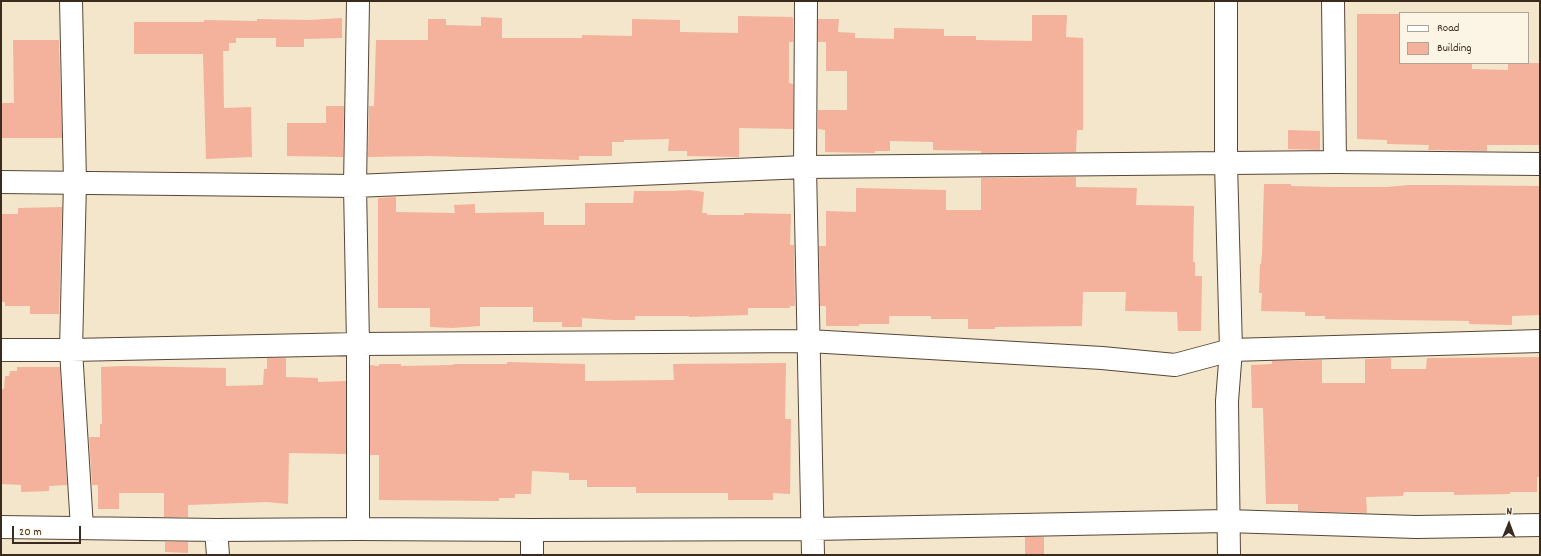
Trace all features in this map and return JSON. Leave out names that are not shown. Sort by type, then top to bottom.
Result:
[{"type":"street","points":[[71,1],[75,182],[71,350],[82,528]]},
{"type":"street","points":[[358,1],[355,186],[358,344],[358,529]]},
{"type":"street","points":[[806,1],[805,167],[813,555]]},
{"type":"street","points":[[1226,1],[1226,163],[1230,350],[1227,401],[1228,555]]},
{"type":"street","points":[[1333,1],[1335,162]]},
{"type":"street","points":[[1,182],[355,186],[805,167],[1335,162],[1540,164]]},
{"type":"street","points":[[1,350],[358,344],[809,341],[1102,358],[1175,365],[1230,350],[1540,341]]},
{"type":"street","points":[[1,527],[216,530],[813,529],[1227,521],[1416,527],[1540,525]]},
{"type":"street","points":[[216,530],[218,555]]},
{"type":"street","points":[[532,530],[532,555]]},
{"type":"building","points":[[1357,14],[1399,14],[1399,64],[1472,64],[1472,69],[1508,70],[1508,64],[1540,63],[1540,145],[1487,145],[1487,151],[1428,150],[1429,145],[1387,144],[1387,140],[1357,139]]},
{"type":"building","points":[[1032,15],[1067,15],[1066,37],[1083,38],[1083,130],[1077,130],[1076,152],[981,153],[981,151],[933,150],[933,142],[890,141],[890,151],[875,151],[875,153],[825,152],[825,130],[818,129],[818,110],[847,110],[847,71],[826,71],[826,42],[818,42],[818,19],[839,19],[838,32],[855,33],[855,38],[894,39],[894,28],[944,29],[944,36],[976,36],[976,40],[1032,41]]},
{"type":"building","points":[[738,16],[793,18],[793,42],[789,42],[789,83],[793,84],[793,129],[739,128],[739,157],[687,156],[687,151],[668,151],[669,139],[624,140],[624,142],[612,142],[612,156],[579,156],[579,160],[428,156],[368,157],[369,106],[374,106],[376,40],[428,40],[428,19],[446,19],[446,25],[481,26],[481,17],[502,18],[502,38],[582,38],[582,35],[632,36],[632,19],[680,20],[680,32],[738,33]]},
{"type":"building","points":[[342,18],[342,38],[304,39],[304,47],[276,47],[276,38],[236,38],[236,43],[229,43],[229,51],[223,51],[224,108],[251,107],[252,157],[206,159],[203,54],[134,54],[134,22],[204,22],[204,20],[257,21],[257,19],[309,20]]},
{"type":"building","points":[[13,40],[59,40],[62,138],[1,138],[1,103],[14,103]]},
{"type":"building","points":[[326,106],[344,106],[343,157],[287,156],[287,123],[326,123]]},
{"type":"building","points":[[1288,130],[1320,131],[1320,150],[1288,149]]},
{"type":"building","points":[[1076,177],[1076,187],[1137,188],[1136,205],[1194,206],[1193,262],[1195,262],[1195,276],[1202,276],[1201,331],[1178,331],[1177,312],[1125,311],[1126,292],[1083,292],[1082,326],[995,327],[995,329],[968,329],[968,319],[931,319],[931,316],[889,316],[889,324],[826,326],[826,306],[820,306],[819,246],[826,246],[826,211],[856,212],[856,188],[946,190],[946,210],[981,210],[981,178]]},
{"type":"building","points":[[1264,184],[1291,184],[1291,186],[1330,187],[1387,187],[1408,185],[1540,186],[1540,315],[1512,316],[1512,325],[1469,324],[1469,321],[1325,319],[1325,316],[1305,316],[1305,312],[1261,311],[1262,293],[1259,293],[1260,264],[1262,254]]},
{"type":"building","points":[[690,190],[704,192],[702,213],[707,213],[707,215],[744,215],[744,213],[791,214],[790,245],[794,245],[795,306],[790,306],[790,308],[748,308],[748,315],[689,317],[635,316],[635,320],[582,318],[582,327],[562,327],[562,322],[533,322],[533,307],[480,307],[480,326],[452,328],[430,327],[430,308],[378,308],[378,198],[396,197],[396,212],[455,213],[454,205],[475,204],[475,213],[544,212],[544,225],[585,225],[585,203],[633,203],[634,191]]},
{"type":"building","points":[[62,207],[59,314],[30,314],[30,306],[5,306],[5,302],[1,302],[1,214],[18,214],[18,208]]},
{"type":"building","points":[[1540,357],[1540,477],[1537,477],[1537,492],[1454,495],[1454,492],[1404,492],[1403,496],[1366,497],[1367,513],[1298,511],[1298,504],[1266,504],[1263,408],[1252,408],[1251,365],[1272,364],[1272,361],[1322,360],[1322,383],[1365,383],[1365,359],[1391,358],[1391,369],[1426,369],[1427,358]]},
{"type":"building","points":[[267,358],[286,358],[286,377],[318,378],[318,382],[346,381],[346,454],[289,453],[288,504],[267,502],[188,505],[188,517],[164,517],[164,493],[119,493],[119,509],[98,509],[98,485],[92,485],[89,437],[100,437],[100,424],[102,424],[101,367],[226,368],[226,386],[263,385],[264,369],[267,369]]},
{"type":"building","points":[[507,362],[585,364],[585,381],[674,380],[673,364],[786,363],[785,419],[791,419],[790,494],[773,493],[773,500],[728,500],[728,493],[636,493],[636,487],[587,487],[587,480],[569,480],[569,473],[532,471],[531,494],[515,494],[515,498],[499,498],[499,501],[379,500],[379,455],[370,455],[370,365],[379,366],[379,364],[401,364],[401,366],[507,364]]},
{"type":"building","points":[[17,367],[60,367],[67,485],[49,486],[49,491],[21,492],[21,485],[1,484],[1,389],[4,389],[5,376],[9,376],[10,371],[17,371]]},
{"type":"building","points":[[1025,537],[1044,537],[1044,554],[1025,554]]},
{"type":"building","points":[[165,542],[188,542],[188,553],[165,552]]}]
